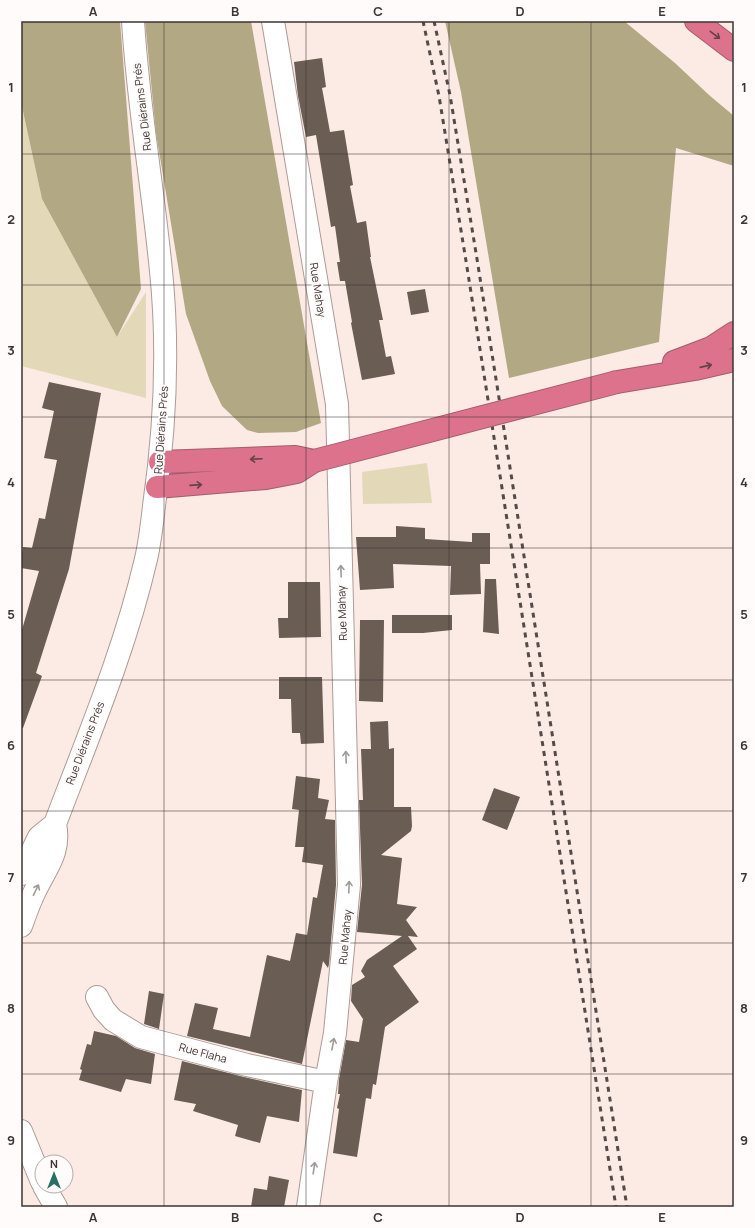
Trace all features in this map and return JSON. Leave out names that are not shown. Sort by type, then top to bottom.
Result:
[{"type":"highway","points":[[696,21],[734,50]]},
{"type":"highway","points":[[622,381],[711,348],[734,333]]},
{"type":"highway","points":[[157,487],[237,482],[266,478],[302,463],[622,381],[695,369],[734,360]]},
{"type":"highway","points":[[160,462],[302,463]]},
{"type":"street","name":"Rue Diérains Prés","points":[[21,926],[35,891],[57,846],[55,824],[117,659],[133,608],[147,557],[157,487],[160,462],[164,384],[164,326],[161,274],[139,91],[133,21]]},
{"type":"street","name":"Rue Mahay","points":[[273,21],[337,404],[349,885],[339,1001],[308,1207]]},
{"type":"street","points":[[21,874],[39,837],[55,824]]},
{"type":"street","name":"Rue Flaha","points":[[97,997],[104,1010],[113,1020],[141,1037],[247,1065],[326,1082]]},
{"type":"street","points":[[21,1131],[48,1196]]},
{"type":"shaded area","points":[[21,21],[120,21],[141,289],[117,337],[42,199],[21,102]]},
{"type":"shaded area","points":[[145,21],[251,21],[321,423],[296,432],[258,433],[247,430],[222,406],[210,381],[186,314],[156,133]]},
{"type":"shaded area","points":[[445,21],[624,21],[675,63],[734,116],[734,166],[676,148],[659,342],[509,378],[461,92]]},
{"type":"shaded area","points":[[21,102],[42,199],[117,337],[146,292],[146,398],[21,366]]},
{"type":"shaded area","points":[[427,463],[432,503],[363,504],[362,472]]},
{"type":"building","points":[[322,58],[326,87],[322,88],[330,132],[344,130],[353,185],[350,186],[357,223],[366,221],[370,257],[383,320],[379,320],[386,357],[391,356],[395,374],[362,380],[345,281],[340,281],[337,262],[340,262],[335,226],[331,227],[316,135],[306,137],[298,96],[294,62]]},
{"type":"building","points":[[425,289],[429,312],[411,315],[407,292]]},
{"type":"building","points":[[49,382],[101,393],[69,569],[36,673],[42,676],[23,728],[21,728],[21,633],[39,571],[21,568],[21,559],[23,547],[32,548],[39,518],[45,519],[57,460],[44,458],[54,411],[42,408]]},
{"type":"building","points":[[396,526],[425,528],[425,539],[472,542],[472,533],[490,533],[490,564],[480,564],[481,594],[450,595],[451,566],[393,564],[394,588],[360,590],[356,537],[396,537]]},
{"type":"building","points":[[485,579],[496,579],[499,634],[483,632]]},
{"type":"building","points":[[288,582],[320,582],[321,637],[279,638],[278,618],[288,618]]},
{"type":"building","points":[[392,615],[452,615],[452,630],[423,633],[392,633]]},
{"type":"building","points":[[360,620],[384,620],[383,702],[359,701]]},
{"type":"building","points":[[279,677],[322,677],[324,743],[301,744],[300,733],[292,733],[291,699],[279,699]]},
{"type":"building","points":[[388,721],[389,749],[394,748],[394,807],[411,807],[412,826],[411,831],[381,855],[402,858],[397,904],[417,907],[406,920],[418,937],[408,936],[417,949],[393,966],[419,1002],[385,1027],[376,1085],[373,1084],[371,1099],[366,1098],[357,1157],[333,1153],[339,1109],[337,1108],[340,1094],[338,1094],[339,1079],[346,1040],[359,1042],[363,1019],[351,1001],[352,985],[365,977],[361,971],[367,960],[402,936],[357,932],[362,885],[359,800],[363,800],[361,749],[371,749],[370,722]]},
{"type":"building","points":[[296,776],[320,779],[318,798],[329,800],[325,819],[335,820],[336,885],[329,964],[328,968],[323,961],[302,1064],[187,1036],[195,1003],[218,1008],[213,1029],[250,1037],[267,955],[290,961],[296,933],[307,935],[313,897],[317,898],[323,865],[302,862],[304,847],[295,847],[299,810],[292,809]]},
{"type":"building","points":[[494,788],[520,797],[507,830],[482,820]]},
{"type":"building","points":[[149,991],[164,994],[159,1029],[144,1024]]},
{"type":"building","points":[[94,1031],[116,1036],[135,1048],[155,1054],[151,1084],[126,1079],[121,1092],[79,1080],[82,1070],[80,1069],[87,1044],[91,1045]]},
{"type":"building","points":[[182,1061],[302,1090],[299,1122],[267,1116],[260,1143],[235,1136],[238,1125],[193,1111],[196,1104],[174,1100]]},
{"type":"building","points":[[269,1176],[289,1180],[284,1207],[251,1207],[254,1188],[267,1190]]},
{"type":"railway","points":[[423,21],[439,96],[466,261],[616,1207]]},
{"type":"railway","points":[[434,21],[450,95],[477,259],[627,1207]]}]
